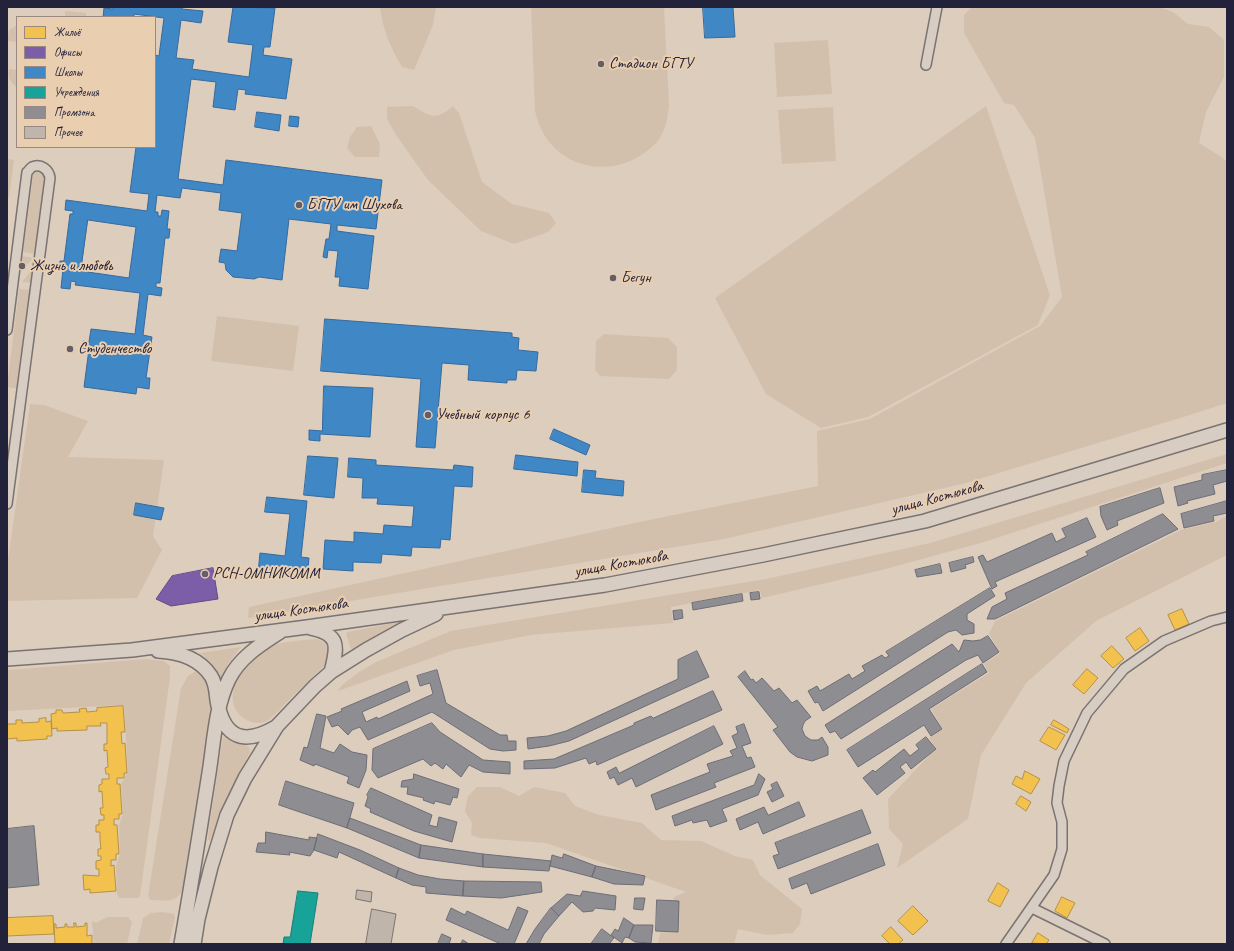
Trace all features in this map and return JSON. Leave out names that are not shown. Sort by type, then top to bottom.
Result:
[{"type":"main road","name":"улица Костюкова","points":[[7,659],[132,650],[449,608],[605,585],[763,556],[925,521],[1227,430]]},
{"type":"main road","points":[[194,944],[198,919],[211,867],[227,815],[245,778],[277,726],[315,686],[332,672],[366,650],[402,630],[449,608]]},
{"type":"main road","points":[[306,627],[323,631],[332,637],[336,646],[336,655],[332,672]]},
{"type":"main road","points":[[181,944],[218,709],[224,690],[237,666],[246,656],[283,630]]},
{"type":"main road","points":[[132,650],[170,652],[198,662],[212,677],[216,689],[218,709],[225,725],[236,735],[251,738],[263,734],[277,726]]},
{"type":"street","points":[[926,65],[937,7]]},
{"type":"street","points":[[7,330],[27,172],[32,167],[45,168],[49,172],[50,178],[7,504]]},
{"type":"street","points":[[1006,944],[1054,875],[1062,849],[1062,822],[1057,803],[1064,760],[1087,713],[1124,670],[1164,641],[1211,621],[1227,617]]},
{"type":"street","points":[[1032,908],[1105,944]]},
{"type":"shaded area","points":[[380,7],[436,7],[433,25],[414,70],[402,67],[385,31]]},
{"type":"shaded area","name":"Стадион БГТУ","points":[[531,7],[664,7],[669,104],[668,115],[661,136],[655,144],[639,157],[621,164],[602,167],[584,165],[567,158],[553,146],[542,131],[535,111]]},
{"type":"shaded area","points":[[972,7],[1158,7],[1173,12],[1188,24],[1209,27],[1224,40],[1224,77],[1206,112],[1199,143],[1227,162],[1227,403],[966,483],[724,539],[248,618],[249,607],[639,522],[818,486],[817,431],[870,419],[1040,326],[1062,297],[1035,138],[1014,105],[1004,103],[964,33],[964,15]]},
{"type":"shaded area","points":[[65,11],[86,13],[86,16],[65,16]]},
{"type":"shaded area","points":[[16,26],[16,42],[7,41],[9,30]]},
{"type":"shaded area","points":[[828,40],[832,94],[777,97],[774,43]]},
{"type":"shaded area","points":[[9,69],[16,70],[16,87],[10,80]]},
{"type":"shaded area","points":[[413,106],[424,113],[433,116],[442,114],[453,106],[459,113],[482,182],[512,204],[549,213],[556,223],[548,232],[514,244],[481,231],[428,180],[396,135],[387,119],[387,107]]},
{"type":"shaded area","points":[[986,106],[1050,295],[1038,325],[868,417],[821,428],[766,394],[715,298]]},
{"type":"shaded area","points":[[833,107],[836,161],[782,164],[778,110]]},
{"type":"shaded area","points":[[371,126],[380,144],[379,157],[355,157],[347,148],[350,137],[357,127]]},
{"type":"shaded area","points":[[7,159],[14,160],[9,197],[7,199]]},
{"type":"shaded area","points":[[36,171],[41,171],[47,176],[37,254],[23,252],[33,175]]},
{"type":"shaded area","points":[[22,256],[33,258],[19,274]]},
{"type":"shaded area","points":[[36,265],[33,283],[22,282]]},
{"type":"shaded area","points":[[19,289],[33,290],[20,389],[7,387]]},
{"type":"shaded area","points":[[217,316],[299,326],[293,371],[211,361]]},
{"type":"shaded area","points":[[604,334],[668,338],[677,347],[677,370],[669,379],[600,376],[595,370],[596,341]]},
{"type":"shaded area","points":[[30,404],[44,405],[88,421],[68,457],[164,460],[153,536],[162,550],[137,598],[7,601],[7,567]]},
{"type":"shaded area","points":[[1227,454],[1227,463],[984,542],[882,570],[762,598],[760,590],[671,607],[673,623],[531,635],[454,650],[338,691],[342,685],[359,672],[376,662],[451,631],[766,579],[930,543]]},
{"type":"shaded area","points":[[1227,516],[1227,555],[1096,621],[1026,683],[981,755],[968,819],[897,868],[903,844],[889,829],[888,799],[936,748],[929,738],[943,729],[931,709],[989,673],[984,664],[1000,653],[989,634],[995,621],[1181,530],[1216,522]]},
{"type":"shaded area","points":[[404,621],[352,649],[350,647],[346,634],[348,632]]},
{"type":"shaded area","points":[[316,639],[322,641],[326,645],[330,657],[325,665],[270,719],[265,722],[258,723],[247,720],[238,713],[234,704],[233,694],[235,684],[240,674],[254,656],[262,650],[275,645]]},
{"type":"shaded area","points":[[241,647],[228,664],[220,680],[211,663],[200,653]]},
{"type":"shaded area","points":[[146,659],[164,661],[170,666],[170,677],[140,896],[138,898],[119,898],[117,894],[116,865],[120,854],[119,825],[123,814],[121,784],[128,772],[124,705],[7,711],[7,670]]},
{"type":"shaded area","points":[[196,671],[201,675],[209,690],[212,714],[183,890],[173,899],[164,901],[150,900],[148,896],[181,688],[188,676]]},
{"type":"shaded area","points":[[227,736],[249,747],[250,752],[227,799],[210,841],[208,840],[208,835],[223,737]]},
{"type":"shaded area","points":[[477,787],[500,787],[519,796],[534,787],[565,793],[575,806],[599,815],[642,823],[661,840],[701,841],[735,856],[753,860],[760,875],[802,909],[800,924],[793,933],[767,935],[738,929],[734,944],[646,944],[658,943],[660,933],[672,931],[674,897],[686,892],[546,843],[480,838],[471,835],[472,823],[465,811],[468,796]]},
{"type":"shaded area","points":[[163,912],[174,914],[175,917],[169,944],[137,944],[143,918],[151,913]]},
{"type":"shaded area","points":[[107,917],[128,917],[132,922],[127,944],[94,944],[92,921],[96,923]]},
{"type":"building: Жильё","points":[[1182,609],[1189,624],[1175,630],[1168,615]]},
{"type":"building: Жильё","points":[[1140,628],[1149,641],[1135,651],[1126,638]]},
{"type":"building: Жильё","points":[[1112,646],[1124,659],[1113,668],[1101,656]]},
{"type":"building: Жильё","points":[[1087,669],[1098,678],[1084,694],[1073,685]]},
{"type":"building: Жильё","points":[[123,706],[125,732],[121,732],[122,744],[125,743],[127,773],[124,773],[124,778],[117,778],[117,784],[120,784],[122,814],[119,814],[119,819],[114,819],[114,825],[117,825],[119,854],[116,854],[116,860],[111,860],[111,866],[114,865],[116,891],[90,893],[90,889],[84,890],[83,875],[99,876],[99,869],[96,869],[96,861],[101,860],[101,856],[98,856],[98,849],[101,849],[100,832],[96,832],[96,825],[99,825],[99,820],[104,820],[104,815],[101,815],[100,808],[103,808],[102,791],[99,792],[99,785],[102,784],[102,779],[109,779],[109,774],[106,774],[105,768],[108,767],[107,750],[104,751],[104,744],[107,744],[107,723],[100,723],[101,726],[87,726],[87,730],[57,731],[57,728],[52,729],[51,714],[56,713],[56,710],[62,710],[63,713],[80,712],[79,709],[86,708],[87,712],[97,711],[97,708]]},
{"type":"building: Жильё","points":[[46,718],[46,722],[51,721],[52,736],[47,736],[47,739],[17,741],[17,738],[7,739],[7,724],[16,724],[16,720],[22,720],[22,723],[39,722],[39,719]]},
{"type":"building: Жильё","points":[[1054,720],[1069,729],[1067,733],[1051,725]]},
{"type":"building: Жильё","points":[[1049,727],[1065,735],[1056,750],[1040,741]]},
{"type":"building: Жильё","points":[[1025,771],[1040,779],[1031,794],[1012,784],[1016,776],[1022,779]]},
{"type":"building: Жильё","points":[[1021,796],[1031,802],[1026,811],[1016,804]]},
{"type":"building: Жильё","points":[[998,883],[1009,890],[1000,907],[988,901]]},
{"type":"building: Жильё","points":[[1062,897],[1075,903],[1067,918],[1055,911]]},
{"type":"building: Жильё","points":[[913,906],[928,921],[913,935],[898,921]]},
{"type":"building: Жильё","points":[[53,916],[54,934],[7,936],[7,918]]},
{"type":"building: Жильё","points":[[74,923],[76,923],[76,927],[85,926],[85,923],[87,923],[87,936],[92,935],[92,944],[55,944],[54,924],[56,924],[56,928],[65,927],[65,924],[67,924],[67,927],[74,927]]},
{"type":"building: Жильё","points":[[891,927],[903,940],[898,944],[890,944],[882,936]]},
{"type":"building: Жильё","points":[[1038,933],[1049,940],[1046,944],[1032,943]]},
{"type":"building: Офисы","points":[[213,568],[218,599],[171,606],[156,599],[172,576]]},
{"type":"building: Школы","name":"БГТУ им Шухова","points":[[182,7],[182,9],[203,11],[201,23],[181,20],[176,58],[194,60],[192,69],[249,77],[253,45],[228,42],[233,7],[275,8],[270,47],[264,47],[263,55],[292,59],[286,99],[245,94],[246,90],[238,89],[235,110],[213,107],[216,82],[191,79],[178,179],[223,185],[226,160],[382,180],[376,229],[337,225],[337,231],[374,236],[368,289],[339,286],[340,277],[335,277],[338,251],[328,250],[327,258],[323,257],[326,239],[329,239],[331,224],[289,219],[282,280],[259,277],[254,279],[233,277],[226,270],[225,263],[219,262],[221,249],[237,251],[242,213],[219,210],[221,193],[182,188],[180,198],[157,195],[155,212],[158,212],[158,216],[161,216],[162,210],[169,211],[167,229],[170,229],[169,238],[165,238],[160,283],[156,283],[156,287],[162,288],[161,296],[148,294],[143,335],[152,337],[146,378],[150,378],[149,389],[137,387],[136,394],[84,387],[89,349],[82,348],[83,341],[89,342],[91,329],[135,334],[140,293],[75,285],[76,282],[71,281],[70,289],[61,288],[63,269],[59,269],[60,261],[64,261],[70,214],[73,214],[73,211],[65,210],[66,200],[147,211],[149,194],[130,192],[136,148],[156,148],[156,55],[159,56],[164,18],[134,14],[134,16],[103,16],[104,8]],"holes":[[[88,220],[136,227],[129,278],[81,271]]]},
{"type":"building: Школы","points":[[703,7],[733,7],[735,37],[705,38]]},
{"type":"building: Школы","points":[[257,112],[281,115],[279,131],[255,127]]},
{"type":"building: Школы","points":[[290,116],[299,117],[298,127],[289,126]]},
{"type":"building: Школы","name":"Учебный корпус 6","points":[[325,319],[512,333],[512,337],[519,338],[518,350],[538,352],[536,371],[517,370],[516,380],[507,380],[507,383],[468,380],[469,365],[442,363],[435,448],[416,447],[421,379],[321,371]]},
{"type":"building: Школы","points":[[324,386],[373,388],[370,437],[320,434],[320,441],[309,440],[309,430],[322,431]]},
{"type":"building: Школы","points":[[554,429],[590,445],[586,455],[550,439]]},
{"type":"building: Школы","points":[[516,455],[578,462],[577,476],[514,469]]},
{"type":"building: Школы","points":[[308,456],[338,458],[334,498],[304,495]]},
{"type":"building: Школы","points":[[349,458],[376,460],[376,465],[453,470],[454,465],[473,467],[472,487],[454,486],[450,540],[441,539],[440,548],[412,547],[411,556],[382,554],[381,563],[353,562],[353,571],[323,569],[325,540],[354,542],[354,532],[383,534],[384,525],[412,527],[414,506],[377,504],[378,498],[362,498],[363,478],[348,477]]},
{"type":"building: Школы","points":[[584,470],[596,471],[595,478],[624,481],[623,496],[582,492]]},
{"type":"building: Школы","points":[[267,497],[307,501],[301,557],[309,558],[307,579],[258,573],[260,553],[285,556],[290,514],[265,512]]},
{"type":"building: Школы","points":[[136,503],[164,508],[161,520],[134,515]]},
{"type":"building: Учреждения","points":[[298,891],[318,893],[310,944],[283,944],[284,937],[290,937]]},
{"type":"building: Промзона","points":[[1227,470],[1227,481],[1213,485],[1215,494],[1187,501],[1188,503],[1178,506],[1174,487],[1202,480],[1202,475]]},
{"type":"building: Промзона","points":[[1160,488],[1164,503],[1117,521],[1118,525],[1107,530],[1101,516],[1100,507]]},
{"type":"building: Промзона","points":[[1227,501],[1227,513],[1213,516],[1214,521],[1184,528],[1181,514]]},
{"type":"building: Промзона","points":[[1163,514],[1178,529],[995,619],[987,619],[992,607],[1007,599],[1005,593],[1088,555],[1086,552]]},
{"type":"building: Промзона","points":[[1087,518],[1096,537],[995,582],[997,586],[992,589],[978,557],[983,555],[987,562],[1052,533],[1056,542],[1066,537],[1062,529]]},
{"type":"building: Промзона","points":[[973,557],[974,562],[965,565],[966,568],[951,572],[949,563]]},
{"type":"building: Промзона","points":[[940,564],[942,573],[917,577],[915,570]]},
{"type":"building: Промзона","points":[[990,588],[995,596],[967,614],[967,620],[974,624],[974,633],[962,635],[956,630],[948,632],[823,711],[818,702],[815,703],[808,691],[817,686],[820,691],[849,674],[852,679],[865,671],[862,666],[882,655],[885,658],[889,656],[886,652]]},
{"type":"building: Промзона","points":[[759,592],[760,599],[751,600],[750,593]]},
{"type":"building: Промзона","points":[[742,594],[743,601],[693,610],[692,603]]},
{"type":"building: Промзона","points":[[682,610],[683,618],[674,620],[673,611]]},
{"type":"building: Промзона","points":[[988,636],[999,652],[983,663],[978,655],[966,660],[841,739],[835,731],[830,733],[825,725],[952,644],[959,652],[964,640],[980,640]]},
{"type":"building: Промзона","points":[[697,651],[709,677],[569,741],[528,749],[527,738],[548,736],[566,731],[678,679],[678,660]]},
{"type":"building: Промзона","points":[[982,664],[987,672],[929,709],[942,729],[931,736],[924,725],[858,767],[847,750]]},
{"type":"building: Промзона","points":[[437,670],[446,703],[500,735],[507,735],[508,741],[516,741],[516,750],[503,751],[490,749],[432,712],[368,740],[360,727],[352,730],[348,735],[338,725],[332,727],[327,717],[342,711],[341,709],[407,681],[410,691],[362,712],[366,722],[377,717],[378,719],[433,694],[430,683],[420,686],[417,676]]},
{"type":"building: Промзона","points":[[745,671],[751,680],[753,679],[756,683],[762,678],[774,691],[779,688],[792,703],[797,700],[811,717],[805,721],[803,725],[802,729],[805,736],[811,740],[818,740],[822,737],[828,747],[828,755],[812,761],[797,757],[790,752],[773,730],[778,727],[738,677]]},
{"type":"building: Промзона","points":[[713,691],[722,710],[597,765],[596,761],[589,764],[586,758],[555,768],[524,769],[524,761],[554,759],[634,725],[634,723],[651,716],[653,718]]},
{"type":"building: Промзона","points":[[317,714],[326,716],[320,748],[334,753],[340,744],[352,752],[367,755],[366,770],[359,788],[347,783],[349,777],[300,760],[304,747],[307,748]]},
{"type":"building: Промзона","points":[[432,723],[440,732],[483,760],[510,762],[510,774],[483,772],[469,765],[461,777],[446,764],[443,769],[435,763],[431,766],[423,759],[378,778],[372,770],[373,749]]},
{"type":"building: Промзона","points":[[744,724],[751,743],[742,746],[747,758],[751,757],[755,767],[714,783],[716,787],[656,810],[651,795],[710,772],[707,764],[733,756],[730,751],[737,748],[732,736],[738,733],[736,727]]},
{"type":"building: Промзона","points":[[714,726],[723,744],[636,787],[632,778],[618,785],[614,777],[610,779],[607,772],[616,767],[619,773]]},
{"type":"building: Промзона","points":[[926,737],[936,749],[911,769],[906,762],[900,767],[905,773],[877,795],[863,778],[873,770],[875,772],[904,749],[910,756],[919,749],[916,745]]},
{"type":"building: Промзона","points":[[414,774],[459,789],[457,798],[453,797],[450,805],[435,801],[434,804],[423,800],[424,798],[407,794],[408,787],[401,787],[402,781],[413,779]]},
{"type":"building: Промзона","points":[[759,774],[765,779],[758,795],[722,809],[727,821],[710,827],[707,820],[693,823],[692,820],[675,826],[672,816],[754,785]]},
{"type":"building: Промзона","points":[[286,781],[354,803],[347,828],[279,805]]},
{"type":"building: Промзона","points":[[777,782],[784,796],[772,802],[767,792],[773,789],[771,785]]},
{"type":"building: Промзона","points":[[371,788],[432,815],[429,825],[437,827],[439,817],[457,822],[452,842],[414,831],[370,812],[371,809],[365,806],[368,797],[367,795]]},
{"type":"building: Промзона","points":[[799,802],[805,816],[763,834],[758,822],[740,830],[736,819],[764,807],[768,815]]},
{"type":"building: Промзона","points":[[862,810],[871,833],[778,869],[773,856],[779,854],[775,843]]},
{"type":"building: Промзона","points":[[350,818],[421,845],[419,858],[347,828]]},
{"type":"building: Промзона","points":[[34,826],[39,885],[7,888],[7,829]]},
{"type":"building: Промзона","points":[[266,832],[309,840],[309,837],[317,838],[314,850],[310,856],[289,852],[290,855],[256,852],[258,843],[265,843]]},
{"type":"building: Промзона","points":[[318,834],[360,850],[399,868],[396,878],[339,852],[337,858],[314,850]]},
{"type":"building: Промзона","points":[[878,844],[885,865],[811,894],[807,883],[792,889],[789,879]]},
{"type":"building: Промзона","points":[[421,845],[483,854],[483,867],[419,858]]},
{"type":"building: Промзона","points":[[483,854],[551,861],[549,871],[483,867]]},
{"type":"building: Промзона","points":[[564,854],[596,866],[592,877],[550,866],[552,855],[562,858]]},
{"type":"building: Промзона","points":[[596,866],[645,876],[643,885],[614,884],[592,877]]},
{"type":"building: Промзона","points":[[399,868],[418,875],[464,881],[463,896],[426,893],[426,887],[412,885],[396,878]]},
{"type":"building: Промзона","points":[[464,881],[541,882],[542,892],[501,898],[463,896]]},
{"type":"building: Промзона","points":[[583,891],[616,896],[615,910],[595,908],[593,911],[583,912],[572,902],[559,916],[551,908],[567,894],[580,896]]},
{"type":"building: Промзона","points":[[635,898],[645,898],[643,910],[634,909]]},
{"type":"building: Промзона","points":[[657,900],[679,901],[678,932],[656,931]]},
{"type":"building: Промзона","points":[[518,907],[528,911],[514,944],[501,944],[446,920],[451,908],[465,915],[467,911],[508,930]]},
{"type":"building: Промзона","points":[[551,908],[559,916],[544,934],[539,944],[526,944],[535,929]]},
{"type":"building: Промзона","points":[[624,918],[634,925],[629,938],[625,937],[622,943],[611,935],[615,929],[618,931]]},
{"type":"building: Промзона","points":[[634,925],[653,925],[651,943],[635,942],[629,938]]},
{"type":"building: Промзона","points":[[602,929],[614,938],[609,944],[591,944]]},
{"type":"building: Промзона","points":[[442,934],[451,938],[449,944],[438,944]]},
{"type":"building: Промзона","points":[[463,940],[469,944],[461,944]]},
{"type":"building: Прочее","points":[[357,890],[372,892],[371,902],[356,899]]},
{"type":"building: Прочее","points":[[372,909],[396,914],[391,944],[366,944]]},
{"type":"place","name":"Стадион БГТУ","points":[[601,64]]},
{"type":"place","name":"БГТУ им Шухова","points":[[299,205]]},
{"type":"place","name":"Жизнь и любовь","points":[[22,266]]},
{"type":"place","name":"Бегун","points":[[613,278]]},
{"type":"place","name":"Студенчество","points":[[70,349]]},
{"type":"place","name":"Учебный корпус 6","points":[[428,415]]},
{"type":"place","name":"РСН-ОМНИКОММ","points":[[205,574]]}]
